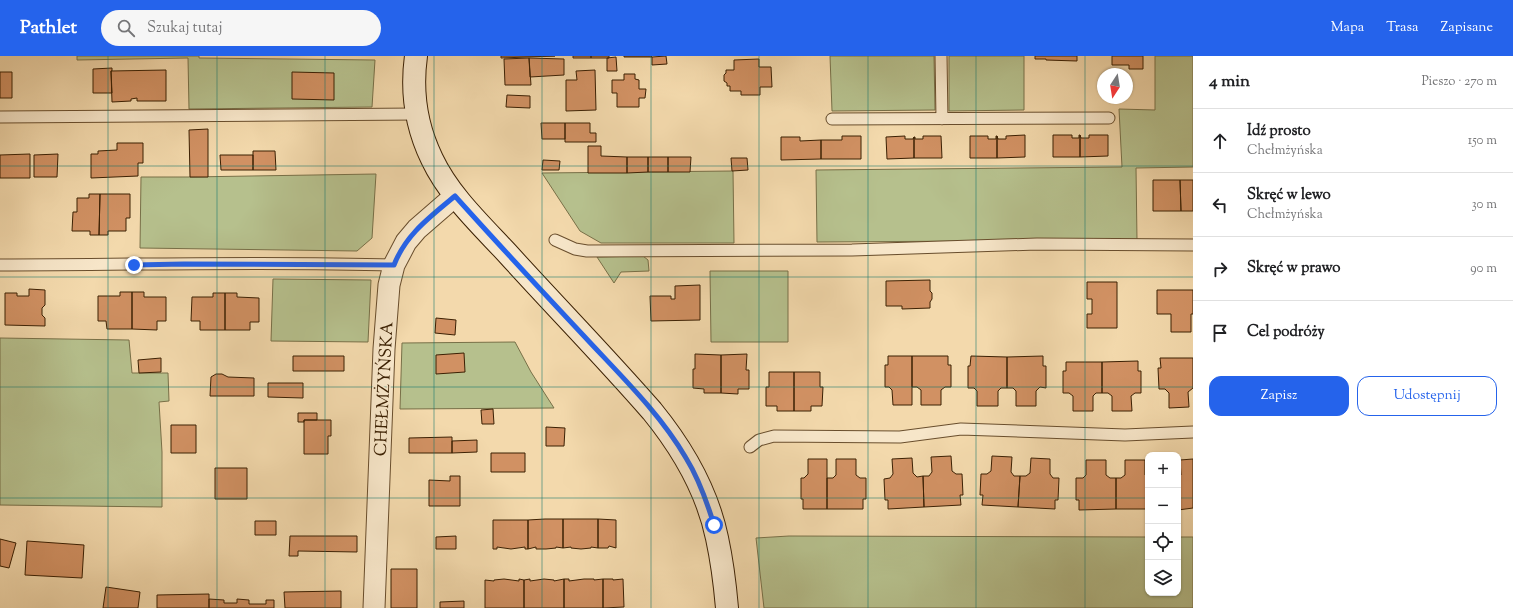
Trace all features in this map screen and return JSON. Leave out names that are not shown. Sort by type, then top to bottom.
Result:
[{"type":"street","points":[[416,56],[414,87],[417,114],[424,140],[432,160],[455,196],[645,402],[665,426],[680,448],[700,484],[714,525],[722,560],[727,608]]},
{"type":"street","name":"CHEŁMŻYŃSKA","points":[[374,608],[384,348],[389,285],[394,265],[401,250],[411,236],[455,196]]},
{"type":"lane","points":[[941,56],[942,119]]},
{"type":"lane","points":[[0,117],[417,114]]},
{"type":"lane","points":[[832,119],[1109,118]]},
{"type":"lane","points":[[555,240],[575,249],[587,251],[852,250],[1037,244],[1193,245]]},
{"type":"lane","points":[[0,265],[394,265]]},
{"type":"lane","points":[[750,447],[759,440],[774,436],[900,437],[961,429],[1125,435],[1193,432]]},
{"type":"green space","points":[[77,56],[199,56],[199,58],[375,60],[372,107],[189,109],[188,58],[77,60]]},
{"type":"green space","points":[[830,56],[934,56],[935,110],[832,111]]},
{"type":"green space","points":[[949,56],[1024,56],[1024,110],[949,111]]},
{"type":"green space","points":[[1155,56],[1193,56],[1193,167],[1136,168],[1137,240],[817,242],[816,170],[1122,167],[1119,109],[1155,110]]},
{"type":"green space","points":[[733,171],[734,243],[601,243],[580,231],[542,173]]},
{"type":"green space","points":[[376,174],[372,238],[357,251],[140,248],[141,177]]},
{"type":"green space","points":[[643,256],[648,260],[649,271],[621,272],[614,283],[597,257]]},
{"type":"green space","points":[[710,271],[788,271],[788,342],[711,342]]},
{"type":"green space","points":[[273,279],[371,280],[368,342],[271,341]]},
{"type":"green space","points":[[0,338],[129,340],[132,373],[168,373],[169,401],[159,402],[162,452],[162,507],[0,505]]},
{"type":"green space","points":[[515,342],[531,372],[554,408],[400,409],[402,343]]},
{"type":"green space","points":[[789,536],[1145,537],[1145,596],[1181,596],[1181,537],[1193,537],[1193,608],[764,608],[756,538]]},
{"type":"building","points":[[501,56],[555,56],[501,58]]},
{"type":"building","points":[[573,56],[591,56],[591,58],[573,58]]},
{"type":"building","points":[[591,56],[609,56],[609,58],[591,58]]},
{"type":"building","points":[[651,56],[652,57],[624,57]]},
{"type":"building","points":[[666,56],[667,64],[652,65],[652,57]]},
{"type":"building","points":[[1035,56],[1077,56],[1077,61],[1035,59]]},
{"type":"building","points":[[1112,56],[1143,56],[1143,69],[1129,68],[1129,65],[1112,65]]},
{"type":"building","points":[[616,57],[617,71],[607,71],[607,58]]},
{"type":"building","points":[[529,58],[564,59],[564,75],[530,77]]},
{"type":"building","points":[[529,58],[531,85],[505,85],[504,59]]},
{"type":"building","points":[[759,59],[759,67],[771,67],[772,87],[760,87],[760,95],[741,95],[741,91],[730,91],[730,86],[727,86],[727,83],[724,81],[724,75],[726,70],[734,70],[734,60]]},
{"type":"building","points":[[112,68],[112,93],[93,93],[93,69]]},
{"type":"building","points":[[166,70],[166,101],[137,101],[137,98],[131,99],[131,101],[112,102],[111,71]]},
{"type":"building","points":[[595,70],[596,110],[566,111],[566,80],[577,80],[576,71]]},
{"type":"building","points":[[0,72],[12,72],[12,98],[0,98]]},
{"type":"building","points":[[292,72],[334,73],[334,100],[292,99]]},
{"type":"building","points":[[624,74],[635,74],[635,79],[639,80],[639,89],[646,89],[645,98],[639,98],[639,107],[617,107],[617,93],[612,93],[612,80],[624,80]]},
{"type":"building","points":[[507,95],[530,96],[530,108],[506,107]]},
{"type":"building","points":[[541,123],[565,123],[565,139],[542,139]]},
{"type":"building","points":[[565,123],[590,123],[590,133],[596,133],[596,142],[565,142]]},
{"type":"building","points":[[208,129],[208,177],[190,177],[189,130]]},
{"type":"building","points":[[1025,135],[1025,157],[997,158],[997,136],[998,139],[1006,139],[1006,136]]},
{"type":"building","points":[[1053,135],[1072,135],[1072,138],[1079,138],[1080,135],[1080,157],[1053,157]]},
{"type":"building","points":[[1080,135],[1081,138],[1089,138],[1089,135],[1108,135],[1108,156],[1080,157]]},
{"type":"building","points":[[842,136],[861,136],[861,159],[821,159],[821,140],[842,140]]},
{"type":"building","points":[[905,136],[905,139],[913,139],[914,137],[914,158],[887,159],[886,137]]},
{"type":"building","points":[[923,136],[941,136],[942,158],[914,158],[914,137],[915,139],[923,139]]},
{"type":"building","points":[[970,136],[988,136],[988,139],[996,139],[997,136],[997,158],[970,158]]},
{"type":"building","points":[[781,137],[800,137],[800,141],[821,140],[821,159],[781,160]]},
{"type":"building","points":[[117,143],[143,143],[143,163],[138,163],[138,176],[91,178],[91,154],[98,154],[98,151],[117,150]]},
{"type":"building","points":[[588,146],[601,146],[601,156],[627,157],[627,173],[588,173]]},
{"type":"building","points":[[253,151],[275,151],[276,170],[253,170]]},
{"type":"building","points":[[30,154],[30,178],[0,178],[0,155]]},
{"type":"building","points":[[58,154],[57,177],[34,177],[34,155]]},
{"type":"building","points":[[220,155],[253,155],[253,170],[221,170]]},
{"type":"building","points":[[627,157],[648,157],[648,172],[627,173]]},
{"type":"building","points":[[648,157],[668,157],[668,172],[648,172]]},
{"type":"building","points":[[668,157],[691,157],[690,172],[668,172]]},
{"type":"building","points":[[731,158],[747,158],[748,170],[732,171]]},
{"type":"building","points":[[543,160],[560,161],[559,170],[542,170]]},
{"type":"building","points":[[1153,180],[1180,180],[1181,211],[1153,211]]},
{"type":"building","points":[[1180,180],[1193,180],[1193,211],[1181,211]]},
{"type":"building","points":[[89,194],[100,194],[99,235],[90,235],[90,231],[72,231],[73,212],[77,212],[77,198],[89,198]]},
{"type":"building","points":[[100,194],[130,194],[130,218],[126,218],[126,231],[108,231],[108,235],[99,235]]},
{"type":"building","points":[[930,280],[932,299],[930,302],[930,308],[902,309],[902,306],[886,306],[886,281]]},
{"type":"building","points":[[1087,282],[1117,282],[1117,328],[1087,328],[1087,314],[1092,314],[1092,299],[1087,299]]},
{"type":"building","points":[[700,285],[700,320],[651,321],[650,296],[671,296],[671,299],[675,299],[675,286]]},
{"type":"building","points":[[29,289],[45,290],[45,305],[42,308],[42,315],[45,318],[45,326],[5,325],[5,293],[17,293],[17,296],[29,296]]},
{"type":"building","points":[[1157,290],[1193,290],[1191,332],[1171,332],[1171,314],[1157,314]]},
{"type":"building","points":[[120,292],[132,292],[132,329],[107,329],[106,321],[98,321],[98,296],[120,296]]},
{"type":"building","points":[[132,292],[144,292],[144,297],[166,297],[166,321],[157,321],[157,330],[132,329]]},
{"type":"building","points":[[213,293],[225,293],[225,330],[200,330],[200,321],[191,321],[192,297],[213,297]]},
{"type":"building","points":[[225,293],[237,293],[237,297],[259,298],[259,322],[250,322],[250,330],[225,330]]},
{"type":"building","points":[[436,318],[456,320],[455,335],[435,333]]},
{"type":"building","points":[[464,353],[465,372],[436,374],[436,355]]},
{"type":"building","points":[[695,354],[721,355],[721,393],[704,393],[704,389],[693,388]]},
{"type":"building","points":[[747,354],[746,370],[749,370],[749,389],[738,389],[738,394],[721,393],[721,355]]},
{"type":"building","points":[[293,356],[344,356],[344,371],[293,371]]},
{"type":"building","points":[[888,356],[912,356],[912,405],[893,405],[892,390],[889,387],[885,387],[885,365],[888,365]]},
{"type":"building","points":[[912,356],[948,356],[948,365],[951,365],[951,387],[945,387],[941,390],[941,405],[921,405],[921,390],[917,387],[912,387]]},
{"type":"building","points":[[971,356],[1007,357],[1007,388],[1001,388],[998,391],[998,406],[977,406],[977,391],[974,388],[968,388],[968,366],[970,366]]},
{"type":"building","points":[[1043,356],[1043,366],[1046,366],[1046,388],[1040,387],[1036,391],[1036,406],[1016,406],[1016,391],[1013,388],[1007,388],[1007,357]]},
{"type":"building","points":[[161,358],[161,372],[139,373],[138,360]]},
{"type":"building","points":[[1160,358],[1193,358],[1193,388],[1188,392],[1189,407],[1169,408],[1169,393],[1165,389],[1159,389],[1158,368],[1161,368]]},
{"type":"building","points":[[1138,361],[1138,371],[1141,371],[1141,393],[1135,393],[1131,396],[1132,411],[1112,411],[1112,396],[1108,393],[1102,393],[1102,362]]},
{"type":"building","points":[[1066,362],[1102,362],[1102,393],[1096,393],[1093,396],[1093,411],[1073,411],[1073,396],[1069,393],[1063,393],[1063,371],[1066,371]]},
{"type":"building","points":[[769,372],[794,372],[794,411],[777,411],[777,406],[766,406],[766,387],[769,387]]},
{"type":"building","points":[[794,372],[820,372],[820,387],[823,387],[822,406],[811,406],[811,411],[794,411]]},
{"type":"building","points":[[216,374],[222,374],[228,377],[254,378],[254,396],[210,396],[211,377]]},
{"type":"building","points":[[268,383],[303,383],[303,398],[268,397]]},
{"type":"building","points":[[493,409],[494,424],[482,424],[481,410]]},
{"type":"building","points":[[298,413],[317,413],[317,420],[304,420],[304,422],[298,422]]},
{"type":"building","points":[[304,420],[331,420],[331,436],[328,436],[328,454],[304,454]]},
{"type":"building","points":[[171,425],[196,425],[196,453],[171,453]]},
{"type":"building","points":[[546,427],[565,428],[564,446],[546,446]]},
{"type":"building","points":[[452,437],[452,453],[409,453],[409,438]]},
{"type":"building","points":[[477,440],[477,452],[452,453],[452,441]]},
{"type":"building","points":[[491,453],[525,453],[525,472],[491,472]]},
{"type":"building","points":[[951,456],[952,471],[956,474],[962,474],[963,495],[960,495],[961,505],[924,507],[923,476],[929,476],[932,472],[931,457]]},
{"type":"building","points":[[992,456],[1012,457],[1011,472],[1014,476],[1020,476],[1018,507],[982,505],[983,495],[980,495],[981,474],[987,474],[991,471]]},
{"type":"building","points":[[912,458],[913,473],[917,477],[923,476],[924,507],[888,509],[888,500],[885,500],[884,479],[890,478],[893,474],[892,459]]},
{"type":"building","points":[[1031,458],[1050,459],[1050,474],[1053,478],[1059,478],[1058,500],[1055,500],[1055,509],[1018,507],[1020,476],[1026,476],[1030,473]]},
{"type":"building","points":[[808,459],[827,459],[827,509],[803,509],[803,499],[801,499],[801,478],[804,478],[808,474]]},
{"type":"building","points":[[836,459],[856,459],[856,475],[860,478],[866,478],[866,499],[863,499],[863,509],[827,509],[827,478],[833,478],[836,475]]},
{"type":"building","points":[[1193,459],[1193,508],[1181,510],[1181,475],[1181,460]]},
{"type":"building","points":[[1086,460],[1106,460],[1106,475],[1110,478],[1116,478],[1116,509],[1079,510],[1079,500],[1076,500],[1076,478],[1083,478],[1086,475]]},
{"type":"building","points":[[1125,460],[1145,460],[1145,509],[1116,509],[1116,478],[1121,478],[1125,475]]},
{"type":"building","points":[[215,468],[247,468],[247,499],[215,499]]},
{"type":"building","points":[[450,476],[460,476],[460,506],[429,506],[429,480],[450,481]]},
{"type":"building","points":[[563,519],[563,548],[556,547],[536,549],[536,547],[528,549],[528,520]]},
{"type":"building","points":[[563,519],[598,519],[598,548],[563,548]]},
{"type":"building","points":[[598,519],[616,520],[616,548],[609,546],[608,548],[598,548]]},
{"type":"building","points":[[493,520],[528,520],[528,549],[525,549],[525,547],[511,549],[497,547],[497,549],[493,549]]},
{"type":"building","points":[[255,521],[276,521],[276,535],[255,535]]},
{"type":"building","points":[[290,536],[357,536],[357,552],[298,551],[298,556],[289,556]]},
{"type":"building","points":[[456,536],[456,549],[436,549],[436,537]]},
{"type":"building","points":[[0,539],[16,543],[9,568],[0,566]]},
{"type":"building","points":[[27,541],[84,545],[82,578],[25,575]]},
{"type":"building","points":[[391,569],[417,569],[417,608],[391,608]]},
{"type":"building","points":[[504,579],[519,581],[519,579],[524,580],[524,608],[485,608],[485,580],[494,581]]},
{"type":"building","points":[[530,579],[530,581],[544,579],[554,581],[564,579],[564,608],[524,608],[524,580]]},
{"type":"building","points":[[564,579],[569,579],[569,581],[603,579],[603,608],[564,608]]},
{"type":"building","points":[[603,579],[623,579],[624,607],[603,608]]},
{"type":"building","points":[[106,587],[140,592],[138,608],[103,608]]},
{"type":"building","points":[[341,591],[341,608],[285,608],[284,592]]},
{"type":"building","points":[[209,594],[209,608],[157,608],[157,595]]},
{"type":"building","points":[[209,599],[224,600],[224,603],[237,603],[237,599],[249,600],[249,604],[266,604],[266,600],[274,600],[274,608],[209,608]]},
{"type":"building","points":[[464,601],[464,608],[440,608],[440,602]]},
{"type":"route","points":[[134,265],[394,265],[406,242],[417,229],[455,196],[665,426],[687,459],[700,484],[714,525]]}]
